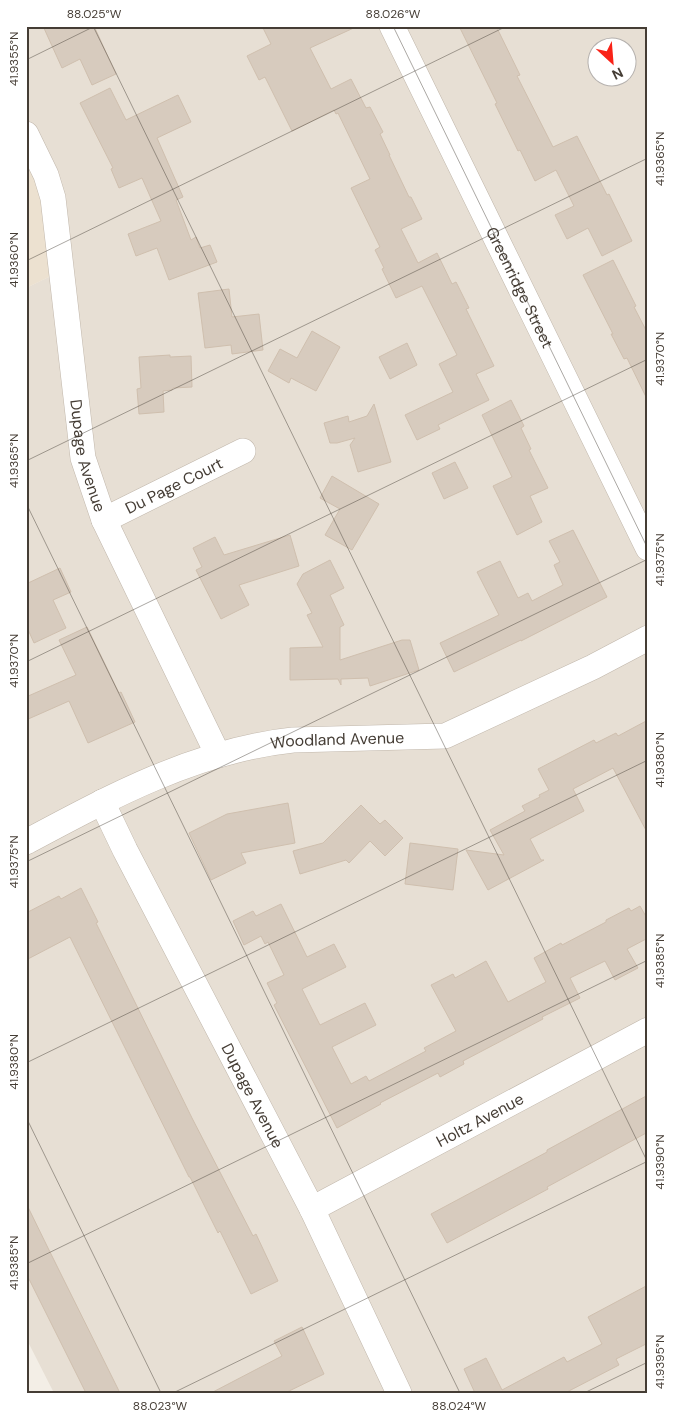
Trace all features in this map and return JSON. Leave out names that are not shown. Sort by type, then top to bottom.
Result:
[{"type":"street","name":"Greenridge Street","points":[[392,26],[648,548]]},
{"type":"street","name":"Dupage Avenue","points":[[26,134],[46,174],[52,198],[84,458],[104,520],[218,755]]},
{"type":"street","name":"Du Page Court","points":[[104,520],[243,451]]},
{"type":"street","name":"Woodland Avenue","points":[[26,842],[102,802],[157,777],[218,755],[269,743],[293,740],[445,736],[592,667],[648,638]]},
{"type":"street","name":"Dupage Avenue","points":[[102,802],[134,868],[312,1209],[399,1393]]},
{"type":"street","name":"Holtz Avenue","points":[[312,1209],[648,1030]]},
{"type":"shaded area","points":[[26,26],[648,26],[648,1393],[54,1393],[26,1338],[26,288],[55,274],[26,150]]},
{"type":"shaded area","points":[[26,150],[41,181],[55,274],[26,288]]},
{"type":"building","points":[[43,26],[94,26],[116,74],[92,85],[80,59],[62,68]]},
{"type":"building","points":[[262,26],[358,26],[310,48],[331,89],[351,79],[366,108],[370,107],[383,132],[380,134],[389,155],[422,219],[401,229],[418,263],[437,253],[452,284],[456,282],[469,308],[466,309],[494,366],[476,374],[489,400],[438,425],[440,429],[417,440],[405,415],[453,392],[439,364],[457,355],[422,286],[396,298],[375,250],[380,247],[351,188],[370,179],[338,113],[336,114],[334,110],[292,131],[265,77],[259,80],[247,56],[271,44]]},
{"type":"building","points":[[459,26],[496,26],[520,75],[517,76],[553,147],[577,136],[632,241],[602,256],[588,228],[567,239],[555,215],[574,206],[556,170],[535,181],[520,150],[518,151]]},
{"type":"building","points":[[110,88],[126,120],[178,95],[191,122],[157,138],[183,197],[176,200],[191,240],[196,237],[200,248],[210,245],[217,262],[169,280],[157,248],[136,256],[128,234],[161,221],[142,178],[119,188],[111,169],[113,168],[80,103]]},
{"type":"building","points":[[613,260],[648,334],[648,401],[627,358],[624,359],[611,334],[613,334],[583,275]]},
{"type":"building","points":[[229,289],[232,317],[259,314],[263,350],[232,354],[231,345],[205,348],[198,293]]},
{"type":"building","points":[[312,331],[340,347],[316,391],[291,378],[289,383],[268,371],[280,349],[297,358]]},
{"type":"building","points":[[407,343],[417,365],[390,379],[379,357]]},
{"type":"building","points":[[170,355],[170,357],[191,356],[192,387],[173,388],[172,390],[163,391],[164,412],[139,414],[137,389],[141,388],[139,357]]},
{"type":"building","points":[[511,400],[524,426],[521,428],[531,449],[529,450],[548,488],[530,496],[542,522],[517,535],[493,486],[512,477],[482,415]]},
{"type":"building","points":[[374,404],[391,462],[358,472],[350,445],[355,438],[330,443],[324,423],[348,416],[349,422],[367,416]]},
{"type":"building","points":[[455,462],[468,488],[444,499],[432,473]]},
{"type":"building","points":[[332,476],[379,504],[352,550],[325,535],[340,509],[320,498]]},
{"type":"building","points":[[573,530],[607,597],[521,641],[454,672],[440,643],[499,615],[477,572],[500,561],[518,598],[528,593],[532,601],[563,585],[554,565],[560,562],[549,541]]},
{"type":"building","points":[[290,535],[299,566],[239,585],[249,605],[221,619],[196,570],[202,567],[193,548],[215,537],[224,555]]},
{"type":"building","points":[[330,560],[344,588],[330,595],[344,625],[340,627],[340,660],[402,640],[410,640],[419,670],[370,686],[368,678],[341,679],[341,685],[338,679],[290,680],[290,648],[323,647],[307,615],[312,613],[297,584],[303,574]]},
{"type":"building","points":[[60,568],[71,592],[53,600],[66,628],[34,643],[26,625],[26,584]]},
{"type":"building","points":[[87,627],[135,722],[88,743],[69,701],[26,720],[26,697],[76,675],[59,640]]},
{"type":"building","points":[[648,720],[648,834],[613,768],[573,789],[584,811],[530,839],[541,860],[544,860],[488,890],[466,850],[504,855],[490,830],[525,811],[522,806],[549,790],[538,769],[594,740],[596,743],[616,733],[618,736]]},
{"type":"building","points":[[288,803],[295,843],[241,853],[246,863],[211,880],[189,833],[227,814]]},
{"type":"building","points":[[361,805],[380,824],[385,820],[403,838],[385,856],[370,841],[349,863],[346,860],[300,874],[293,851],[323,843]]},
{"type":"building","points":[[410,843],[458,849],[453,890],[405,884]]},
{"type":"building","points":[[81,888],[98,922],[96,923],[192,1118],[253,1236],[256,1234],[278,1281],[251,1294],[220,1231],[218,1233],[189,1177],[70,937],[26,960],[26,913],[59,896],[61,899]]},
{"type":"building","points":[[281,904],[307,957],[334,944],[346,967],[302,989],[320,1025],[365,1003],[376,1025],[332,1047],[351,1084],[366,1076],[369,1081],[426,1051],[424,1048],[456,1031],[431,985],[453,974],[455,978],[486,961],[508,1002],[546,982],[534,958],[606,922],[606,920],[629,908],[631,911],[640,906],[648,920],[648,938],[627,949],[638,968],[615,980],[605,961],[570,978],[580,998],[463,1061],[464,1064],[440,1077],[438,1073],[337,1128],[274,1005],[277,1003],[267,983],[284,975],[268,942],[265,944],[261,936],[244,945],[233,921],[253,911],[256,916]]},
{"type":"building","points":[[648,1095],[648,1132],[547,1187],[548,1189],[447,1243],[431,1214]]},
{"type":"building","points":[[26,1203],[120,1393],[86,1393],[26,1273]]},
{"type":"building","points":[[648,1285],[648,1343],[616,1359],[619,1365],[565,1393],[475,1393],[464,1369],[486,1358],[502,1390],[564,1357],[567,1362],[602,1344],[588,1317]]},
{"type":"building","points":[[302,1327],[324,1374],[285,1393],[211,1393],[282,1356],[274,1341]]}]
